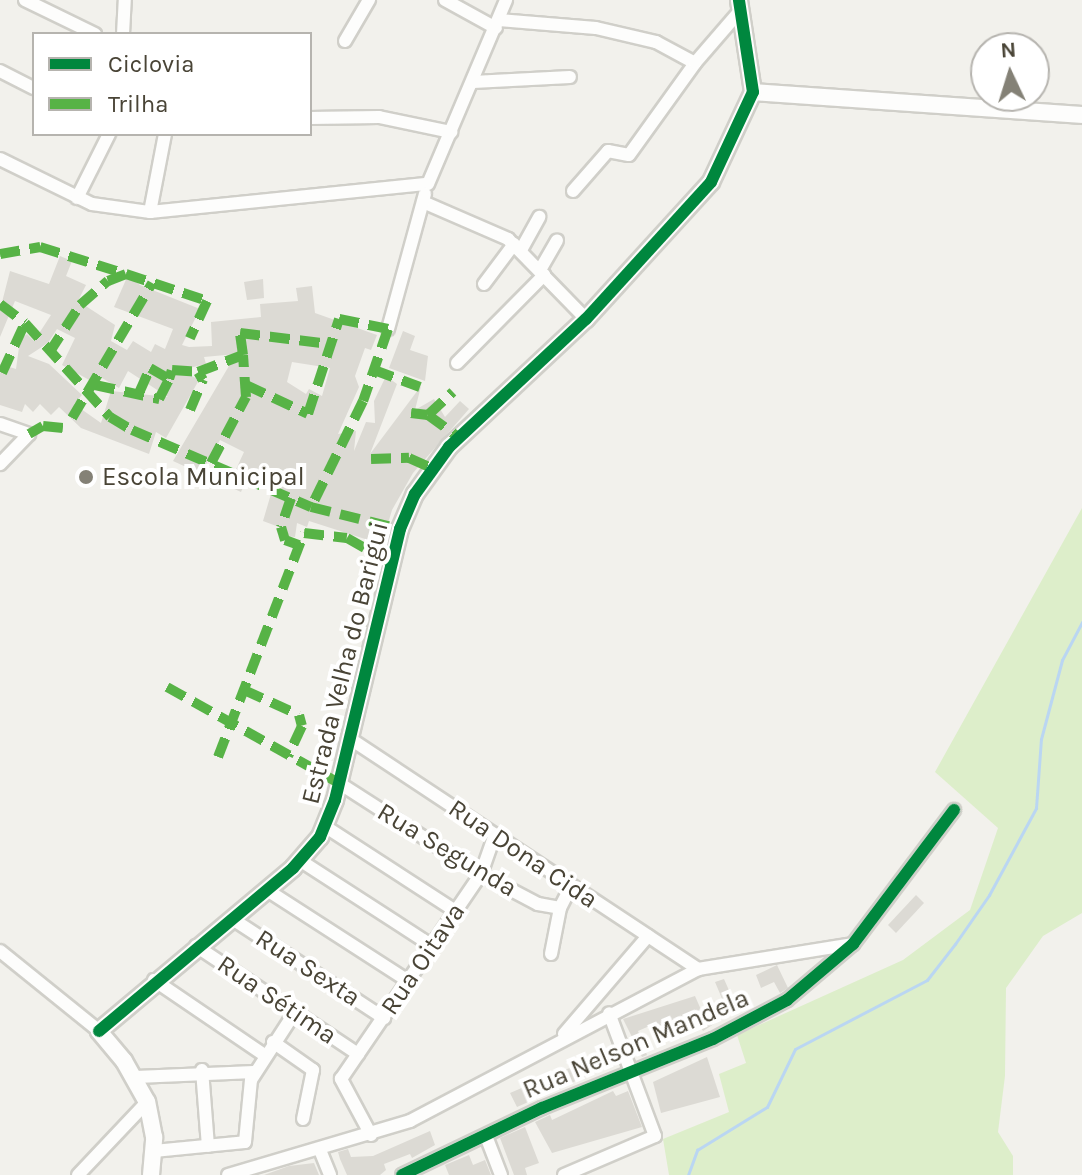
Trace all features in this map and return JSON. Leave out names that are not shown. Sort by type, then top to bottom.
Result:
[{"type":"street","points":[[25,0],[91,32]]},
{"type":"street","points":[[123,32],[125,0]]},
{"type":"street","points":[[345,41],[369,0]]},
{"type":"street","points":[[445,0],[497,24],[596,28],[656,42],[695,63]]},
{"type":"street","points":[[388,329],[428,184],[506,0]]},
{"type":"street","points":[[573,191],[608,151],[629,155],[739,6]]},
{"type":"street","points":[[739,6],[753,92],[1082,115]]},
{"type":"street","points":[[0,71],[32,87]]},
{"type":"street","points":[[473,82],[570,77]]},
{"type":"street","name":"Estrada Velha do Barigui","points":[[99,1031],[154,980],[301,861],[326,827],[395,548],[415,494],[449,447],[586,319],[706,189],[753,92]]},
{"type":"street","points":[[312,118],[379,117],[451,132]]},
{"type":"street","points":[[77,198],[108,136]]},
{"type":"street","points":[[150,212],[165,136]]},
{"type":"street","points":[[0,159],[77,198],[150,212],[428,184]]},
{"type":"street","points":[[423,202],[518,247],[586,319]]},
{"type":"street","points":[[484,284],[518,247],[539,217]]},
{"type":"street","points":[[457,363],[542,273],[557,241]]},
{"type":"street","points":[[0,424],[29,434],[0,464]]},
{"type":"street","name":"Rua Dona Cida","points":[[349,738],[559,873],[570,888],[698,969]]},
{"type":"street","name":"Rua Segunda","points":[[339,783],[481,874],[538,904],[560,908]]},
{"type":"street","name":"Rua Nelson Mandela","points":[[402,1175],[766,1012],[829,969],[853,944],[954,810]]},
{"type":"street","points":[[326,827],[454,910]]},
{"type":"street","name":"Rua Oitava","points":[[371,1135],[341,1079],[481,874],[495,834]]},
{"type":"street","points":[[301,861],[431,945]]},
{"type":"street","points":[[551,954],[560,908],[570,888]]},
{"type":"street","points":[[267,890],[408,981]]},
{"type":"street","name":"Rua Sexta","points":[[231,918],[384,1018]]},
{"type":"street","points":[[557,1042],[648,936]]},
{"type":"street","points":[[228,1175],[371,1135],[423,1115],[609,1013],[698,969],[853,944]]},
{"type":"street","name":"Rua Sétima","points":[[196,946],[358,1054]]},
{"type":"street","points":[[0,951],[99,1031],[136,1077],[147,1102],[154,1151],[151,1175]]},
{"type":"street","points":[[154,980],[263,1054]]},
{"type":"street","points":[[249,1169],[245,1142],[248,1090],[263,1054],[295,1012]]},
{"type":"street","points":[[564,1175],[655,1136],[609,1013]]},
{"type":"street","points":[[273,1042],[313,1070],[303,1119]]},
{"type":"street","points":[[136,1077],[202,1070],[254,1072]]},
{"type":"street","points":[[202,1070],[208,1146]]},
{"type":"street","points":[[78,1175],[147,1102]]},
{"type":"street","points":[[486,1136],[501,1175]]},
{"type":"street","points":[[154,1151],[245,1142]]},
{"type":"street","points":[[320,1150],[330,1175]]},
{"type":"green space","points":[[1082,508],[1082,913],[1043,936],[1006,988],[1005,1076],[998,1132],[1013,1156],[1013,1175],[669,1175],[663,1139],[729,1112],[719,1074],[746,1063],[737,1035],[903,960],[970,910],[998,828],[935,772]]},
{"type":"building","points":[[60,256],[72,261],[66,276],[86,285],[78,301],[115,325],[111,341],[127,350],[133,341],[151,352],[155,344],[165,349],[173,329],[114,307],[128,275],[140,285],[200,309],[182,345],[189,347],[212,346],[211,322],[261,317],[260,304],[298,301],[296,288],[312,286],[315,313],[377,335],[371,350],[365,348],[355,376],[359,387],[338,434],[356,431],[354,451],[366,422],[375,423],[374,401],[386,376],[397,384],[370,454],[421,386],[415,410],[434,399],[445,417],[460,401],[469,409],[413,473],[392,510],[380,551],[364,545],[365,539],[309,521],[307,527],[297,523],[295,537],[286,536],[287,530],[263,521],[273,487],[248,475],[241,492],[173,461],[236,354],[204,357],[206,364],[181,370],[199,380],[166,438],[156,432],[149,454],[81,428],[59,407],[51,415],[40,404],[33,412],[25,404],[22,412],[0,405],[0,364],[16,369],[20,340],[27,334],[34,341],[51,315],[15,301],[0,337],[0,310],[10,271],[49,284]],"holes":[[[57,329],[75,338],[62,365],[93,382],[97,375],[119,388],[128,371],[168,397],[111,391],[101,423],[74,404],[82,395],[49,364],[28,356],[48,343]],[[292,362],[330,368],[322,396],[309,389],[306,394],[287,382]],[[220,440],[244,452],[232,478],[205,466]]]},
{"type":"building","points":[[263,279],[264,298],[247,300],[244,282]]},
{"type":"building","points":[[403,331],[415,336],[410,350],[428,356],[425,381],[389,368]]},
{"type":"building","points":[[916,895],[924,903],[896,933],[888,925]]},
{"type":"building","points":[[777,965],[788,988],[780,993],[774,982],[761,988],[756,975]]},
{"type":"building","points":[[724,979],[735,1004],[728,1006],[731,1013],[703,1031],[700,1026],[661,1034],[654,1024],[638,1031],[647,1055],[642,1057],[623,1019],[695,996],[702,1012],[723,1001],[715,982]]},
{"type":"building","points":[[707,1057],[720,1097],[661,1113],[653,1082]]},
{"type":"building","points":[[598,1060],[603,1069],[517,1107],[510,1093],[524,1087],[522,1082]]},
{"type":"building","points":[[613,1091],[616,1096],[628,1091],[642,1127],[552,1153],[535,1122],[550,1115],[552,1120]]},
{"type":"building","points":[[525,1127],[539,1163],[525,1168],[527,1175],[514,1175],[500,1138]]},
{"type":"building","points":[[430,1131],[435,1145],[412,1158],[410,1154],[384,1164],[386,1170],[380,1175],[347,1175],[338,1152],[348,1149],[351,1157],[373,1156]]},
{"type":"building","points":[[469,1155],[473,1165],[485,1160],[491,1175],[449,1175],[445,1165]]},
{"type":"building","points":[[314,1163],[319,1175],[264,1175],[289,1166]]},
{"type":"waterway","points":[[688,1175],[697,1150],[767,1107],[795,1049],[927,980],[955,944],[989,895],[1036,808],[1041,739],[1062,660],[1082,622]]},
{"type":"marked path","points":[[0,254],[40,247],[126,274]]},
{"type":"marked path","points":[[49,353],[80,305],[108,281],[126,274],[207,301],[190,338]]},
{"type":"marked path","points":[[72,418],[152,283]]},
{"type":"marked path","points":[[0,304],[25,323],[110,417],[132,430],[311,507],[400,529]]},
{"type":"marked path","points":[[246,385],[308,414],[339,319],[388,329],[363,401],[311,507]]},
{"type":"marked path","points":[[2,373],[25,323]]},
{"type":"marked path","points":[[139,393],[150,368],[169,379],[172,370],[198,372],[243,355],[240,333],[329,344]]},
{"type":"marked path","points":[[211,463],[246,397],[243,355]]},
{"type":"marked path","points":[[374,370],[420,387]]},
{"type":"marked path","points":[[190,410],[203,380],[198,372]]},
{"type":"marked path","points":[[95,385],[159,399],[169,379]]},
{"type":"marked path","points":[[428,415],[453,392]]},
{"type":"marked path","points":[[411,413],[428,415],[458,437]]},
{"type":"marked path","points":[[29,434],[43,426],[63,428]]},
{"type":"marked path","points":[[371,459],[409,458],[431,468]]},
{"type":"marked path","points":[[291,498],[281,527],[285,540],[299,545]]},
{"type":"marked path","points":[[218,757],[304,533],[347,538],[391,563]]},
{"type":"marked path","points":[[167,687],[339,783]]},
{"type":"marked path","points":[[244,690],[299,715],[302,726],[288,756]]},
{"type":"cycle path","points":[[99,1031],[293,868],[320,837],[335,800],[400,529],[415,494],[449,447],[586,319],[711,182],[753,92],[739,0]]},
{"type":"cycle path","points":[[402,1175],[542,1108],[713,1039],[787,1000],[853,944],[954,810]]},
{"type":"place","name":"Escola Municipal","points":[[86,477]]}]
